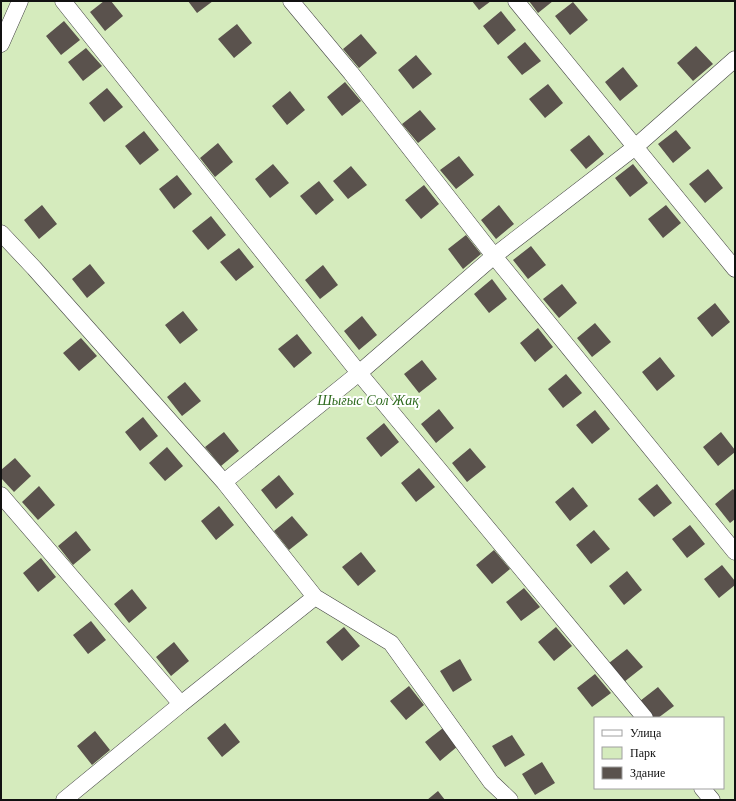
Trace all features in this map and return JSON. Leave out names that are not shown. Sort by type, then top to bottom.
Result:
[{"type":"street","points":[[1,44],[20,1]]},
{"type":"street","points":[[64,1],[359,372],[644,717]]},
{"type":"street","points":[[291,1],[351,73],[494,256],[735,552]]},
{"type":"street","points":[[516,1],[634,148],[735,269]]},
{"type":"street","points":[[224,482],[359,372],[494,256],[634,148],[735,59]]},
{"type":"street","points":[[1,233],[34,268],[224,482],[315,597],[391,642],[491,782],[510,800]]},
{"type":"street","points":[[1,495],[181,704]]},
{"type":"street","points":[[64,800],[315,597]]},
{"type":"street","points":[[703,789],[712,800]]},
{"type":"green space","name":"Шығыс Сол Жақ","points":[[1,1],[735,1],[735,800],[1,800]]},
{"type":"building","points":[[104,1],[111,1],[123,16],[105,31],[90,12]]},
{"type":"building","points":[[188,1],[213,1],[197,13]]},
{"type":"building","points":[[472,1],[491,1],[479,10]]},
{"type":"building","points":[[529,1],[553,1],[538,13]]},
{"type":"building","points":[[573,2],[588,20],[570,35],[555,16]]},
{"type":"building","points":[[501,11],[516,30],[498,45],[483,26]]},
{"type":"building","points":[[64,21],[80,40],[61,55],[46,36]]},
{"type":"building","points":[[237,24],[252,43],[234,58],[218,39]]},
{"type":"building","points":[[361,34],[377,53],[359,68],[343,49]]},
{"type":"building","points":[[525,42],[541,61],[522,75],[507,57]]},
{"type":"building","points":[[696,46],[713,64],[693,81],[677,63]]},
{"type":"building","points":[[86,48],[102,66],[83,81],[68,62]]},
{"type":"building","points":[[416,55],[432,74],[413,89],[398,70]]},
{"type":"building","points":[[623,67],[638,86],[620,101],[605,82]]},
{"type":"building","points":[[345,82],[361,101],[342,116],[327,97]]},
{"type":"building","points":[[548,84],[563,103],[545,118],[529,99]]},
{"type":"building","points":[[107,88],[123,107],[104,122],[89,103]]},
{"type":"building","points":[[290,91],[305,110],[287,125],[272,106]]},
{"type":"building","points":[[420,110],[436,129],[418,143],[402,124]]},
{"type":"building","points":[[676,130],[691,148],[673,163],[658,144]]},
{"type":"building","points":[[144,131],[159,150],[140,165],[125,146]]},
{"type":"building","points":[[589,135],[604,154],[586,169],[570,150]]},
{"type":"building","points":[[218,143],[233,162],[215,177],[200,158]]},
{"type":"building","points":[[459,156],[474,175],[456,189],[440,170]]},
{"type":"building","points":[[273,164],[289,183],[270,198],[255,179]]},
{"type":"building","points":[[633,164],[648,183],[630,197],[615,178]]},
{"type":"building","points":[[351,166],[367,185],[348,199],[333,181]]},
{"type":"building","points":[[708,169],[723,188],[705,203],[689,184]]},
{"type":"building","points":[[177,175],[192,194],[174,209],[159,189]]},
{"type":"building","points":[[319,181],[334,200],[316,215],[300,196]]},
{"type":"building","points":[[424,185],[439,204],[421,219],[405,200]]},
{"type":"building","points":[[42,205],[57,224],[39,239],[24,220]]},
{"type":"building","points":[[499,205],[514,224],[496,239],[481,220]]},
{"type":"building","points":[[666,205],[681,223],[663,238],[648,219]]},
{"type":"building","points":[[211,216],[226,235],[208,250],[192,231]]},
{"type":"building","points":[[466,235],[481,254],[463,269],[448,249]]},
{"type":"building","points":[[531,246],[546,265],[528,279],[513,260]]},
{"type":"building","points":[[239,248],[254,267],[236,281],[220,262]]},
{"type":"building","points":[[90,264],[105,283],[87,298],[72,279]]},
{"type":"building","points":[[323,265],[338,285],[320,299],[305,280]]},
{"type":"building","points":[[492,279],[507,299],[489,313],[474,294]]},
{"type":"building","points":[[562,284],[577,303],[559,318],[543,299]]},
{"type":"building","points":[[715,303],[730,322],[712,337],[697,318]]},
{"type":"building","points":[[183,311],[198,330],[180,344],[165,325]]},
{"type":"building","points":[[362,316],[377,335],[359,350],[344,331]]},
{"type":"building","points":[[595,323],[611,342],[592,357],[577,338]]},
{"type":"building","points":[[538,328],[553,347],[535,362],[520,343]]},
{"type":"building","points":[[297,334],[312,353],[294,368],[278,349]]},
{"type":"building","points":[[81,338],[97,356],[79,371],[63,353]]},
{"type":"building","points":[[660,357],[675,376],[657,391],[642,372]]},
{"type":"building","points":[[422,360],[437,379],[419,393],[404,374]]},
{"type":"building","points":[[566,374],[582,393],[563,408],[548,389]]},
{"type":"building","points":[[185,382],[201,401],[182,416],[167,397]]},
{"type":"building","points":[[439,409],[454,428],[436,443],[421,424]]},
{"type":"building","points":[[595,410],[610,429],[592,444],[576,425]]},
{"type":"building","points":[[143,417],[158,436],[140,451],[125,432]]},
{"type":"building","points":[[384,423],[399,442],[381,457],[366,438]]},
{"type":"building","points":[[224,432],[239,451],[221,466],[205,447]]},
{"type":"building","points":[[721,432],[735,452],[718,466],[703,447]]},
{"type":"building","points":[[167,447],[183,466],[165,481],[149,463]]},
{"type":"building","points":[[470,448],[486,467],[467,482],[452,463]]},
{"type":"building","points":[[15,458],[31,476],[14,492],[1,478],[1,470]]},
{"type":"building","points":[[419,468],[435,487],[416,502],[401,483]]},
{"type":"building","points":[[279,475],[294,494],[276,509],[261,490]]},
{"type":"building","points":[[657,484],[672,503],[654,517],[638,499]]},
{"type":"building","points":[[39,486],[55,505],[38,520],[22,502]]},
{"type":"building","points":[[573,487],[588,506],[570,521],[555,502]]},
{"type":"building","points":[[733,489],[735,491],[735,519],[730,523],[715,504]]},
{"type":"building","points":[[219,506],[234,525],[216,540],[201,521]]},
{"type":"building","points":[[292,516],[308,535],[289,550],[274,531]]},
{"type":"building","points":[[690,525],[705,544],[687,558],[672,539]]},
{"type":"building","points":[[594,530],[610,549],[591,564],[576,545]]},
{"type":"building","points":[[76,531],[91,550],[73,565],[58,546]]},
{"type":"building","points":[[494,550],[510,569],[492,584],[476,565]]},
{"type":"building","points":[[361,552],[376,571],[358,586],[342,567]]},
{"type":"building","points":[[41,558],[56,577],[38,592],[23,573]]},
{"type":"building","points":[[722,565],[735,581],[735,585],[719,598],[704,579]]},
{"type":"building","points":[[627,571],[642,590],[624,605],[609,586]]},
{"type":"building","points":[[524,588],[540,607],[521,621],[506,602]]},
{"type":"building","points":[[132,589],[147,608],[129,623],[114,604]]},
{"type":"building","points":[[91,621],[106,640],[88,654],[73,635]]},
{"type":"building","points":[[344,627],[360,646],[342,661],[326,642]]},
{"type":"building","points":[[556,627],[572,646],[554,661],[538,642]]},
{"type":"building","points":[[174,642],[189,661],[171,676],[156,657]]},
{"type":"building","points":[[627,649],[643,667],[624,682],[609,663]]},
{"type":"building","points":[[460,659],[472,680],[453,692],[440,671]]},
{"type":"building","points":[[595,674],[611,693],[592,707],[577,688]]},
{"type":"building","points":[[409,686],[424,705],[406,720],[390,701]]},
{"type":"building","points":[[658,687],[674,706],[659,717],[652,717],[640,701]]},
{"type":"building","points":[[225,723],[240,742],[222,757],[207,738]]},
{"type":"building","points":[[443,728],[458,746],[440,761],[425,742]]},
{"type":"building","points":[[95,731],[110,750],[92,765],[77,746]]},
{"type":"building","points":[[512,735],[525,755],[505,767],[492,746]]},
{"type":"building","points":[[542,762],[555,783],[535,795],[522,774]]},
{"type":"building","points":[[438,791],[445,800],[427,800]]}]
